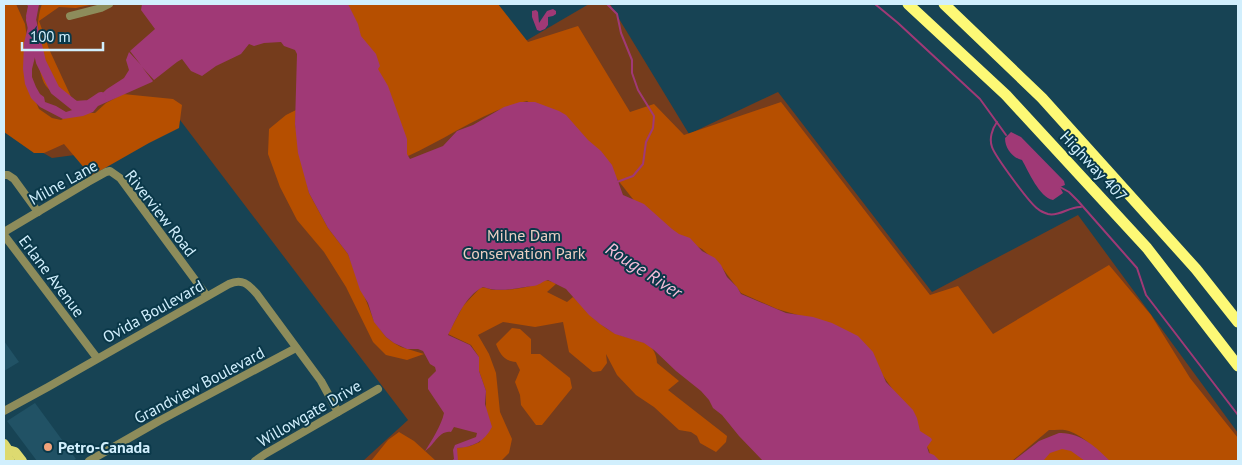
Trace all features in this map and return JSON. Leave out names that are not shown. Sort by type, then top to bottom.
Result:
[{"type":"highway","name":"Highway 407","points":[[908,4],[1006,95],[1147,248],[1238,366]]},
{"type":"highway","name":"Highway 407","points":[[944,4],[1042,98],[1196,269],[1238,322]]},
{"type":"main road","points":[[6,447],[7,457],[10,461]]},
{"type":"main road","points":[[6,447],[15,452],[22,461]]},
{"type":"street","points":[[70,16],[109,4]]},
{"type":"street","name":"Milne Lane","points":[[4,233],[88,182],[106,172],[110,172]]},
{"type":"street","name":"Riverview Road","points":[[110,172],[120,178],[207,296]]},
{"type":"street","points":[[4,175],[14,179],[38,212]]},
{"type":"street","name":"Erlane Avenue","points":[[4,233],[97,358]]},
{"type":"street","name":"Ovida Boulevard","points":[[4,411],[234,282],[246,283],[257,294],[321,382],[338,412]]},
{"type":"street","name":"Grandview Boulevard","points":[[89,461],[159,421],[296,348]]},
{"type":"street","name":"Willowgate Drive","points":[[255,461],[378,389]]},
{"type":"street","points":[[265,454],[270,461]]},
{"type":"shaded area","points":[[4,4],[16,4],[25,24],[27,37],[27,82],[39,109],[52,118],[61,120],[75,113],[95,113],[106,103],[123,94],[173,99],[182,105],[179,128],[91,176],[64,144],[44,153],[34,153],[4,132]]},
{"type":"shaded area","points":[[42,4],[94,4],[76,8],[59,7],[39,21],[49,49],[73,101],[52,92],[42,79],[38,58],[37,33],[38,21]]},
{"type":"shaded area","points":[[339,4],[498,4],[528,42],[578,26],[630,112],[654,104],[684,135],[781,102],[930,295],[958,286],[993,334],[1109,265],[1151,315],[1190,378],[1238,438],[1238,461],[1106,461],[1085,440],[1069,431],[1049,430],[1012,461],[931,461],[929,450],[907,417],[893,390],[858,340],[839,327],[777,309],[741,293],[720,265],[702,249],[664,229],[640,208],[598,155],[551,117],[527,101],[495,111],[406,157]]},
{"type":"shaded area","points":[[296,110],[295,124],[309,193],[328,228],[348,254],[374,321],[386,337],[394,343],[424,354],[407,360],[386,355],[373,342],[346,287],[324,252],[297,220],[280,187],[268,154],[269,129],[286,115]]},
{"type":"shaded area","points":[[545,280],[556,284],[547,292],[567,302],[573,297],[593,318],[609,330],[643,342],[653,349],[657,363],[679,381],[668,390],[727,436],[726,442],[716,452],[700,443],[697,436],[691,432],[679,430],[654,407],[636,395],[617,375],[606,354],[607,363],[601,371],[593,372],[569,352],[563,322],[535,327],[503,322],[478,335],[489,354],[496,373],[500,412],[512,439],[509,453],[501,461],[457,461],[457,448],[480,442],[486,407],[486,391],[479,371],[479,357],[471,345],[448,334],[463,306],[480,288],[484,287],[495,290],[515,289],[528,287]]},
{"type":"shaded area","points":[[512,328],[520,329],[531,339],[531,354],[540,354],[570,378],[572,388],[542,425],[536,425],[521,405],[520,395],[515,382],[520,370],[516,362],[508,360],[503,356],[496,344]]},
{"type":"shaded area","points":[[4,341],[19,362],[4,371]]},
{"type":"shaded area","points":[[35,403],[76,459],[72,461],[37,461],[7,421]]},
{"type":"shaded area","points":[[399,432],[414,441],[436,461],[371,461],[388,440]]},
{"type":"shaded area","points":[[1062,445],[1091,461],[1035,461]]},
{"type":"green space","name":"Milne Dam Conservation Park","points":[[4,4],[496,4],[524,42],[589,4],[610,4],[689,134],[778,92],[932,292],[1078,215],[1238,433],[1238,461],[363,461],[408,420],[177,116],[113,150],[52,158],[4,130]]},
{"type":"water","points":[[26,4],[40,4],[35,11],[37,28],[32,77],[45,102],[66,112],[91,104],[107,89],[124,78],[129,70],[126,60],[129,52],[141,65],[130,51],[155,29],[141,10],[142,4],[348,4],[358,24],[361,36],[376,54],[380,66],[378,69],[388,86],[407,139],[407,154],[410,159],[443,146],[457,131],[473,125],[504,107],[520,102],[535,102],[559,111],[566,115],[612,165],[623,195],[644,204],[672,229],[690,238],[702,251],[715,258],[741,294],[786,313],[813,317],[832,323],[858,336],[873,352],[886,382],[913,410],[920,431],[932,440],[927,447],[929,453],[940,461],[763,461],[722,415],[713,408],[701,391],[654,350],[644,343],[615,334],[589,315],[566,289],[548,280],[535,286],[508,290],[495,290],[483,287],[466,302],[448,335],[470,345],[479,357],[479,371],[486,391],[485,404],[492,427],[482,440],[477,443],[457,448],[458,461],[451,461],[454,459],[453,450],[455,445],[476,437],[477,433],[454,427],[451,432],[443,433],[425,451],[439,427],[444,413],[428,389],[428,379],[436,371],[435,367],[430,364],[423,351],[407,349],[394,343],[386,337],[374,322],[368,303],[360,290],[348,254],[328,228],[309,193],[298,153],[295,124],[297,54],[295,50],[284,46],[281,42],[264,43],[254,46],[249,44],[241,54],[216,66],[202,76],[191,71],[182,59],[154,80],[142,67],[152,82],[98,106],[93,112],[83,116],[63,119],[40,107],[31,98],[25,84],[23,69],[24,43],[28,27],[26,16],[28,6]]},
{"type":"water","points":[[553,9],[556,11],[556,14],[548,17],[548,25],[545,29],[537,30],[532,17],[532,11],[536,10],[538,12],[539,23],[547,11]]},
{"type":"water","points":[[1011,132],[1021,137],[1064,181],[1065,185],[1060,187],[1063,193],[1053,200],[1043,194],[1022,160],[1013,155],[1008,149],[1005,138]]},
{"type":"water","points":[[1059,433],[1074,435],[1087,441],[1110,461],[1085,461],[1071,451],[1062,449],[1050,453],[1043,461],[1013,461],[1039,441]]},
{"type":"waterway","name":"Rouge River","points":[[34,4],[31,20],[41,62],[55,90],[75,106],[89,105],[101,97]]},
{"type":"waterway","points":[[607,4],[617,14],[621,33],[632,60],[632,73],[638,90],[654,116],[653,128],[646,142],[643,164],[633,176],[617,182]]},
{"type":"waterway","points":[[875,4],[980,99],[1006,135]]},
{"type":"waterway","points":[[997,122],[992,134],[992,147],[1021,190],[1034,205],[1041,211],[1052,215],[1081,207]]},
{"type":"waterway","points":[[1060,187],[1069,192],[1078,201],[1137,268],[1146,295],[1238,415]]},
{"type":"place","name":"Petro-Canada","points":[[48,447]]}]
